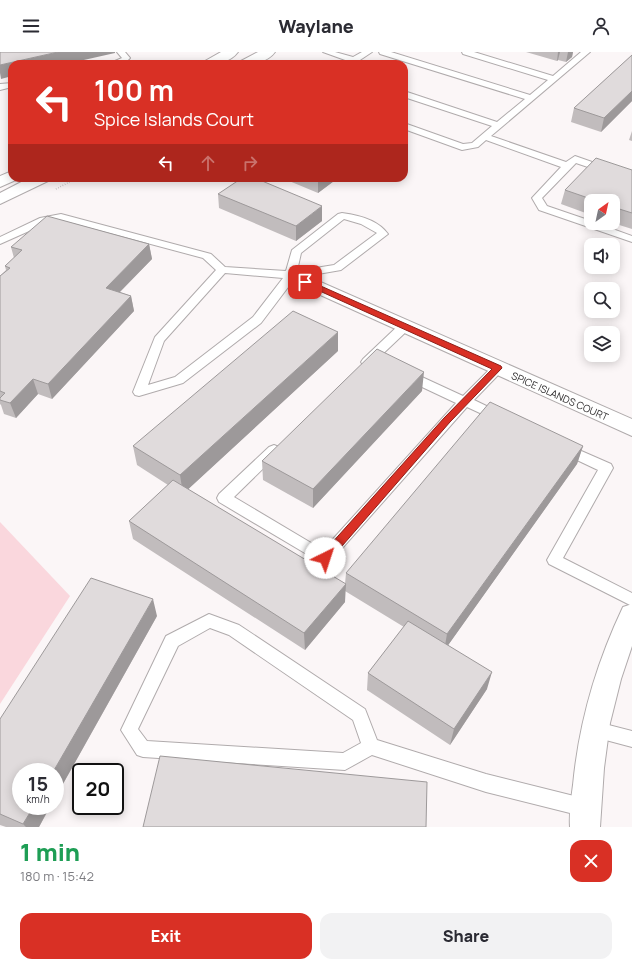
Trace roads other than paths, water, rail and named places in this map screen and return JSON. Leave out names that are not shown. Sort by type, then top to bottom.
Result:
[{"type":"street","points":[[217,60],[231,52]]},
{"type":"street","points":[[253,60],[268,52]]},
{"type":"street","points":[[0,199],[34,182]]},
{"type":"street","name":"SPICE ISLANDS COURT","points":[[291,275],[632,428]]},
{"type":"street","points":[[585,818],[593,729],[616,650],[632,615]]},
{"type":"lane","points":[[121,52],[126,58],[124,60]]},
{"type":"lane","points":[[327,52],[346,60]]},
{"type":"lane","points":[[354,60],[368,52]]},
{"type":"lane","points":[[383,52],[532,98]]},
{"type":"lane","points":[[466,52],[555,79]]},
{"type":"lane","points":[[408,127],[462,147],[475,144],[586,52]]},
{"type":"lane","points":[[408,95],[498,125]]},
{"type":"lane","points":[[484,137],[567,166]]},
{"type":"lane","points":[[632,178],[574,159],[537,198],[543,208],[632,239]]},
{"type":"lane","points":[[0,241],[44,220],[61,217],[207,256],[222,270],[291,275],[337,268],[383,234],[380,229],[350,217],[342,216],[296,252],[291,275],[257,320],[179,380],[139,392],[159,340],[222,270]]},
{"type":"lane","points":[[357,372],[404,326]]},
{"type":"lane","points":[[371,358],[507,421]]},
{"type":"lane","points":[[286,440],[224,498],[325,558],[442,426],[498,368]]},
{"type":"lane","points":[[549,441],[606,468],[554,560],[632,600]]},
{"type":"lane","points":[[371,746],[359,715],[234,630],[209,621],[172,641],[129,730],[143,749],[345,762],[371,746],[486,783],[585,818]]},
{"type":"lane","points":[[593,729],[632,739]]}]
